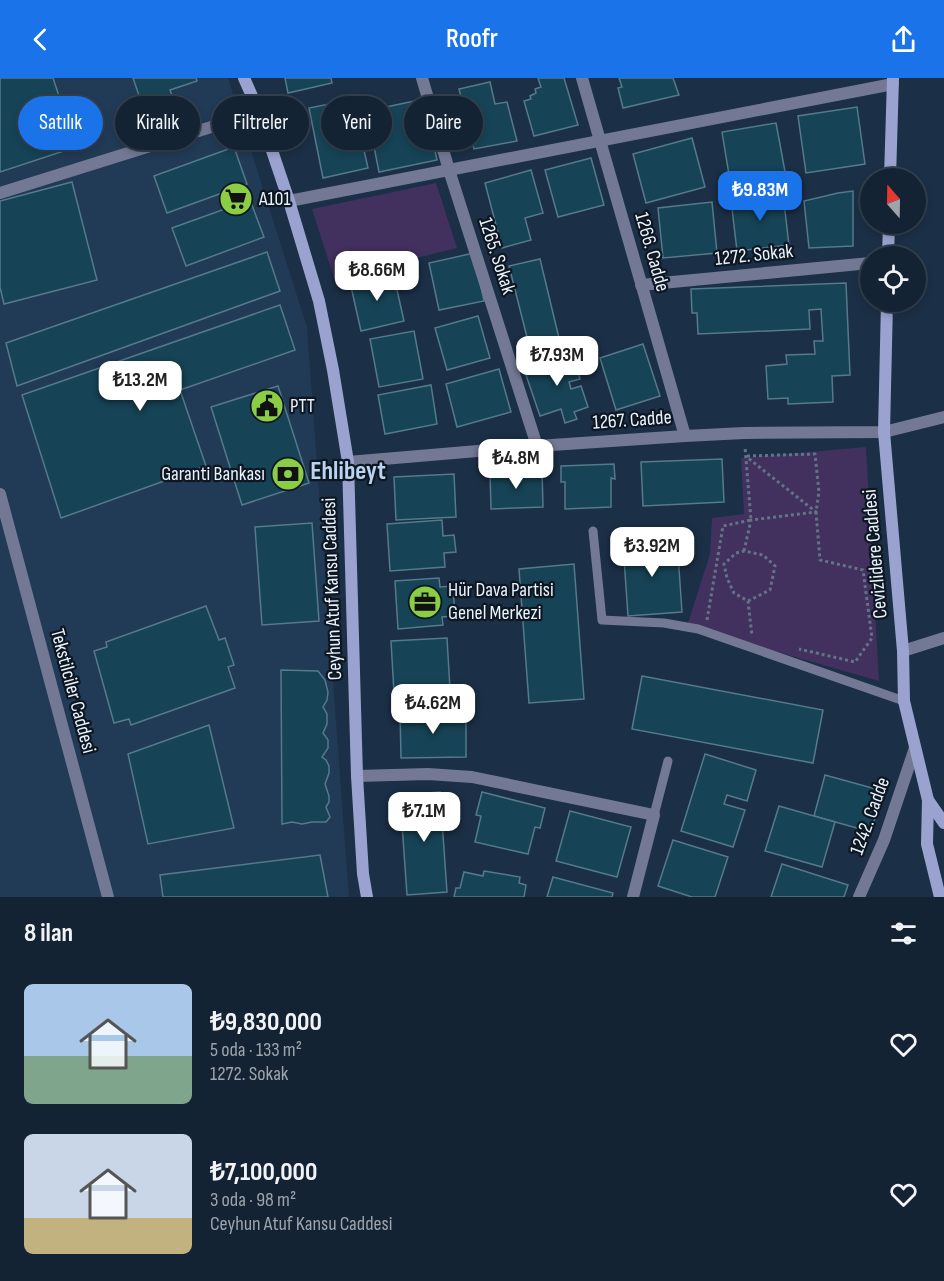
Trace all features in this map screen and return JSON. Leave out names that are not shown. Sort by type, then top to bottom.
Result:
[{"type":"main road","name":"Ceyhun Atuf Kansu Caddesi","points":[[244,78],[252,96]]},
{"type":"main road","points":[[890,168],[893,81]]},
{"type":"main road","name":"Ceyhun Atuf Kansu Caddesi","points":[[272,150],[319,302],[348,462],[357,776],[363,874],[367,897]]},
{"type":"main road","name":"Cevizlidere Caddesi","points":[[887,312],[884,432],[903,651],[904,701],[928,800],[927,844],[940,897]]},
{"type":"main road","name":"Cevizlidere Caddesi","points":[[928,800],[944,823]]},
{"type":"street","name":"1265. Sokak","points":[[422,78],[537,446]]},
{"type":"street","name":"1266. Cadde","points":[[582,78],[685,436]]},
{"type":"street","points":[[289,201],[893,81]]},
{"type":"street","points":[[0,193],[212,127]]},
{"type":"street","name":"1272. Sokak","points":[[641,285],[860,264]]},
{"type":"street","name":"1267. Cadde","points":[[348,462],[685,436],[744,433],[884,432],[944,417]]},
{"type":"street","name":"Tekstilciler Caddesi","points":[[0,495],[108,897]]},
{"type":"street","points":[[903,651],[944,638]]},
{"type":"street","name":"1242. Cadde","points":[[860,897],[884,840],[915,748]]},
{"type":"street","points":[[357,776],[428,774],[462,776],[654,815],[633,897]]},
{"type":"lane","points":[[593,531],[602,620],[664,623],[698,629],[904,701]]},
{"type":"lane","points":[[654,815],[668,761]]},
{"type":"path","points":[[744,433],[751,520],[744,551]]},
{"type":"path","points":[[747,456],[815,454],[819,492],[816,512],[820,560],[863,570],[872,638],[855,662],[798,649]]},
{"type":"path","points":[[747,456],[816,512]]},
{"type":"path","points":[[706,626],[723,526],[816,512]]},
{"type":"path","points":[[744,551],[763,555],[775,566],[770,590],[748,601],[734,593],[724,564],[736,553],[744,551]]},
{"type":"path","points":[[748,601],[753,638]]},
{"type":"shaded area","points":[[0,78],[228,78],[234,96],[212,96],[212,150],[251,150],[307,327],[349,897],[0,897]]},
{"type":"shaded area","points":[[436,183],[457,248],[334,278],[312,209]]},
{"type":"shaded area","points":[[866,447],[879,681],[687,626],[710,554],[712,518],[744,514],[741,458]]},
{"type":"building","points":[[0,78],[53,78],[59,96],[18,96],[18,150],[67,150],[0,172]]},
{"type":"building","points":[[133,78],[196,78],[197,81],[170,90],[172,96],[139,96]]},
{"type":"building","points":[[285,78],[331,78],[332,83],[288,93]]},
{"type":"building","points":[[538,78],[564,78],[578,125],[534,136],[524,101],[531,99],[530,96],[536,93],[535,89],[541,87]]},
{"type":"building","points":[[619,78],[673,78],[679,95],[623,108],[618,88],[622,87]]},
{"type":"building","points":[[490,82],[495,104],[507,102],[517,141],[483,147],[483,96],[461,96],[459,89]]},
{"type":"building","points":[[404,103],[404,150],[435,150],[437,160],[379,172],[375,150],[392,150],[392,106]]},
{"type":"building","points":[[321,106],[321,150],[364,150],[368,168],[323,178],[309,108]]},
{"type":"building","points":[[857,107],[865,164],[806,173],[798,116]]},
{"type":"building","points":[[776,123],[786,177],[731,187],[722,132]]},
{"type":"building","points":[[692,138],[705,187],[646,203],[633,154]]},
{"type":"building","points":[[226,150],[235,150],[247,184],[167,213],[154,176]]},
{"type":"building","points":[[591,158],[604,205],[558,217],[545,170]]},
{"type":"building","points":[[531,170],[543,213],[525,218],[531,240],[502,248],[485,183]]},
{"type":"building","points":[[72,182],[97,280],[4,304],[0,287],[0,201]]},
{"type":"building","points":[[853,191],[853,246],[809,248],[804,201]]},
{"type":"building","points":[[783,194],[789,245],[737,251],[731,200]]},
{"type":"building","points":[[250,200],[264,237],[186,266],[172,228]]},
{"type":"building","points":[[712,202],[717,253],[663,258],[658,208]]},
{"type":"building","points":[[267,252],[280,291],[17,386],[6,343]]},
{"type":"building","points":[[474,253],[484,301],[439,310],[429,263]]},
{"type":"building","points":[[540,259],[559,338],[529,345],[509,266]]},
{"type":"building","points":[[393,272],[404,321],[361,331],[350,282]]},
{"type":"building","points":[[846,283],[850,375],[832,376],[833,402],[788,404],[788,398],[768,399],[766,366],[787,364],[786,355],[815,354],[814,341],[823,341],[821,309],[809,310],[810,329],[698,334],[697,313],[692,313],[691,289]]},
{"type":"building","points":[[280,305],[295,350],[180,390],[206,466],[61,518],[22,395]]},
{"type":"building","points":[[478,316],[490,358],[447,370],[435,328]]},
{"type":"building","points":[[414,331],[423,379],[379,387],[370,339]]},
{"type":"building","points":[[643,344],[660,396],[616,410],[600,358]]},
{"type":"building","points":[[559,350],[562,359],[572,355],[580,379],[569,382],[571,389],[581,386],[588,407],[574,412],[577,419],[565,423],[561,409],[540,416],[526,375],[547,368],[543,355]]},
{"type":"building","points":[[499,369],[511,412],[457,427],[446,384]]},
{"type":"building","points":[[431,385],[437,424],[385,434],[378,395]]},
{"type":"building","points":[[278,386],[309,483],[242,505],[211,407]]},
{"type":"building","points":[[722,459],[724,502],[643,506],[641,462]]},
{"type":"building","points":[[614,464],[615,479],[611,478],[611,507],[565,509],[565,482],[561,482],[561,466]]},
{"type":"building","points":[[542,470],[543,507],[491,509],[490,472]]},
{"type":"building","points":[[454,474],[456,517],[396,520],[394,477]]},
{"type":"building","points":[[442,520],[443,536],[454,535],[456,552],[444,553],[445,567],[390,571],[387,524]]},
{"type":"building","points":[[312,523],[319,621],[262,625],[255,527]]},
{"type":"building","points":[[677,540],[682,612],[628,616],[623,544]]},
{"type":"building","points":[[574,564],[584,699],[529,703],[519,569]]},
{"type":"building","name":"Hür Dava Partisi Genel Merkezi","points":[[439,578],[440,587],[453,586],[455,616],[442,617],[443,625],[398,629],[395,581]]},
{"type":"building","points":[[206,606],[219,640],[225,638],[234,665],[228,667],[235,688],[131,725],[129,719],[114,723],[94,651],[107,647],[106,642]]},
{"type":"building","points":[[447,638],[450,689],[394,693],[391,641]]},
{"type":"building","points":[[281,670],[318,671],[325,680],[328,692],[323,707],[327,714],[327,724],[323,733],[328,740],[328,748],[322,757],[329,766],[325,784],[329,796],[326,807],[330,817],[326,822],[282,824]]},
{"type":"building","points":[[642,676],[823,710],[813,763],[632,729]]},
{"type":"building","points":[[466,712],[466,757],[401,758],[400,713]]},
{"type":"building","points":[[209,725],[234,828],[148,844],[128,754]]},
{"type":"building","points":[[705,754],[756,770],[747,801],[727,795],[724,804],[745,810],[733,847],[681,831]]},
{"type":"building","points":[[825,775],[883,791],[871,832],[814,816]]},
{"type":"building","points":[[440,792],[447,892],[407,895],[400,795]]},
{"type":"building","points":[[482,792],[545,808],[540,828],[535,827],[528,854],[475,842],[481,816],[476,815]]},
{"type":"building","points":[[779,806],[835,822],[822,867],[765,851]]},
{"type":"building","points":[[570,811],[631,827],[617,877],[556,861]]},
{"type":"building","points":[[673,840],[728,857],[715,897],[692,897],[658,886]]},
{"type":"building","points":[[320,855],[328,897],[163,897],[160,875]]},
{"type":"building","points":[[782,864],[848,885],[844,897],[771,897]]},
{"type":"building","points":[[484,871],[520,877],[519,883],[526,885],[524,897],[454,897],[456,888],[460,888],[464,872],[483,876]]},
{"type":"building","points":[[553,877],[613,893],[612,897],[547,897]]},
{"type":"place","name":"A101","points":[[236,199]]},
{"type":"place","name":"PTT","points":[[267,406]]},
{"type":"place","name":"Garanti Bankası","points":[[288,474]]},
{"type":"place","name":"Hür Dava Partisi Genel Merkezi","points":[[425,602]]},
{"type":"district","name":"Ehlibeyt","points":[[348,471]]}]
